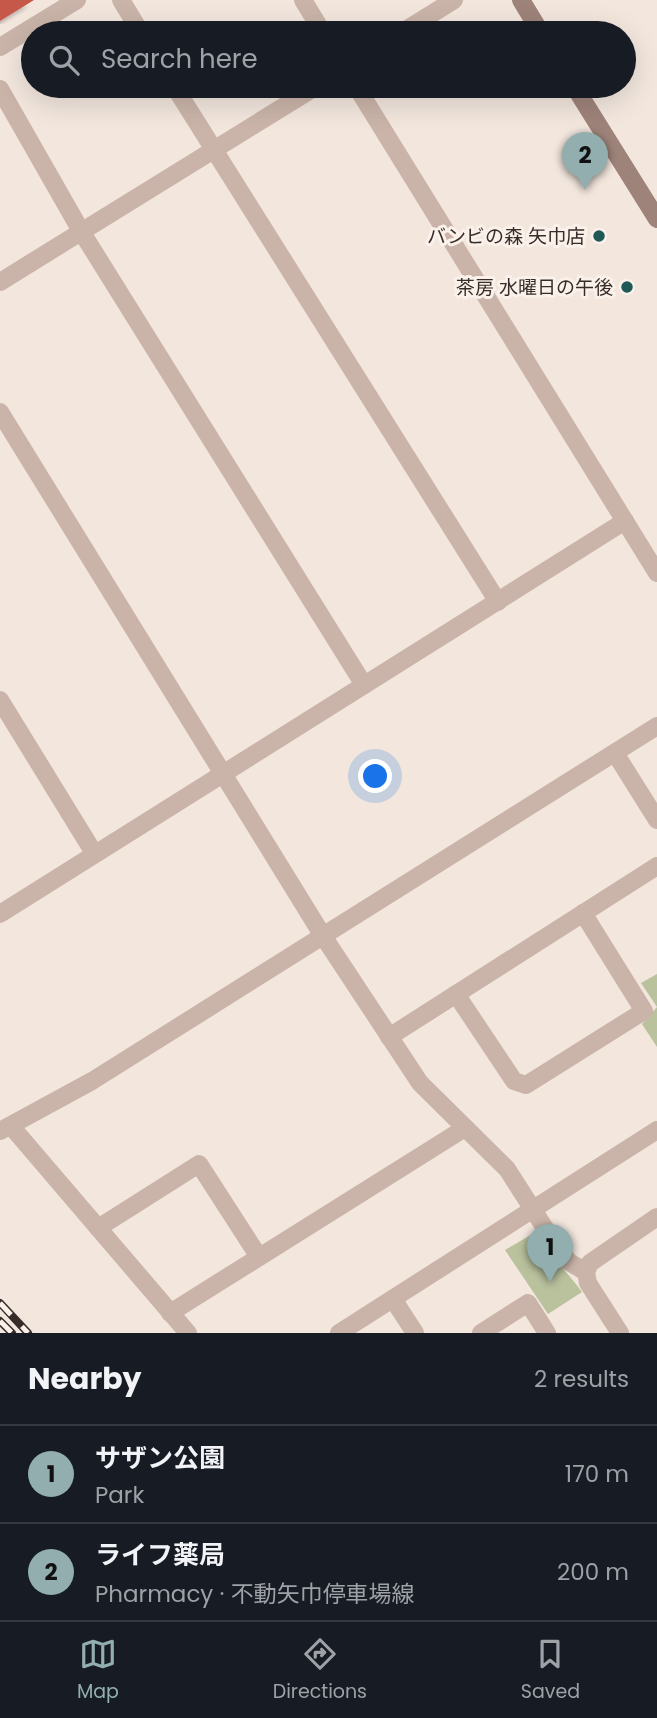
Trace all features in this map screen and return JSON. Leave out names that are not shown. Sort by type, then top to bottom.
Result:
[{"type":"main road","points":[[521,0],[534,21]]},
{"type":"main road","points":[[581,98],[657,219]]},
{"type":"street","points":[[43,21],[77,0]]},
{"type":"street","points":[[121,0],[134,21]]},
{"type":"street","points":[[303,0],[316,21]]},
{"type":"street","points":[[420,21],[454,0]]},
{"type":"street","points":[[0,47],[21,34]]},
{"type":"street","points":[[0,89],[81,231],[363,685]]},
{"type":"street","points":[[182,98],[498,602]]},
{"type":"street","points":[[0,282],[297,98]]},
{"type":"street","points":[[363,98],[657,573]]},
{"type":"street","points":[[0,412],[224,771],[323,936],[389,1037],[427,1092],[507,1169],[569,1262],[586,1272]]},
{"type":"street","points":[[0,914],[625,521]]},
{"type":"street","points":[[0,700],[94,853]]},
{"type":"street","points":[[188,1333],[4,1123],[92,1081],[657,726]]},
{"type":"street","points":[[615,753],[657,820]]},
{"type":"street","points":[[389,1037],[657,866]]},
{"type":"street","points":[[456,994],[514,1081],[526,1085],[644,1011],[583,913]]},
{"type":"street","points":[[170,1312],[466,1128]]},
{"type":"street","points":[[339,1333],[657,1130]]},
{"type":"street","points":[[98,1228],[198,1164],[259,1257]]},
{"type":"street","points":[[620,1333],[588,1283],[586,1272],[590,1263],[657,1217]]},
{"type":"street","points":[[393,1299],[415,1333]]},
{"type":"street","points":[[481,1333],[528,1303],[547,1333]]},
{"type":"green space","points":[[657,974],[657,1007],[641,983]]},
{"type":"green space","points":[[657,1007],[657,1047],[642,1024]]},
{"type":"green space","points":[[534,1233],[582,1292],[548,1314],[505,1250]]},
{"type":"building","points":[[0,0],[34,0],[0,21]]},
{"type":"railway","points":[[0,1303],[28,1333]]},
{"type":"railway","points":[[0,1321],[12,1333]]},
{"type":"place","name":"ライフ薬局","points":[[585,190]]},
{"type":"place","name":"バンビの森 矢巾店","points":[[599,236]]},
{"type":"place","name":"茶房 水曜日の午後","points":[[627,287]]},
{"type":"place","name":"サザン公園","points":[[550,1282]]}]
